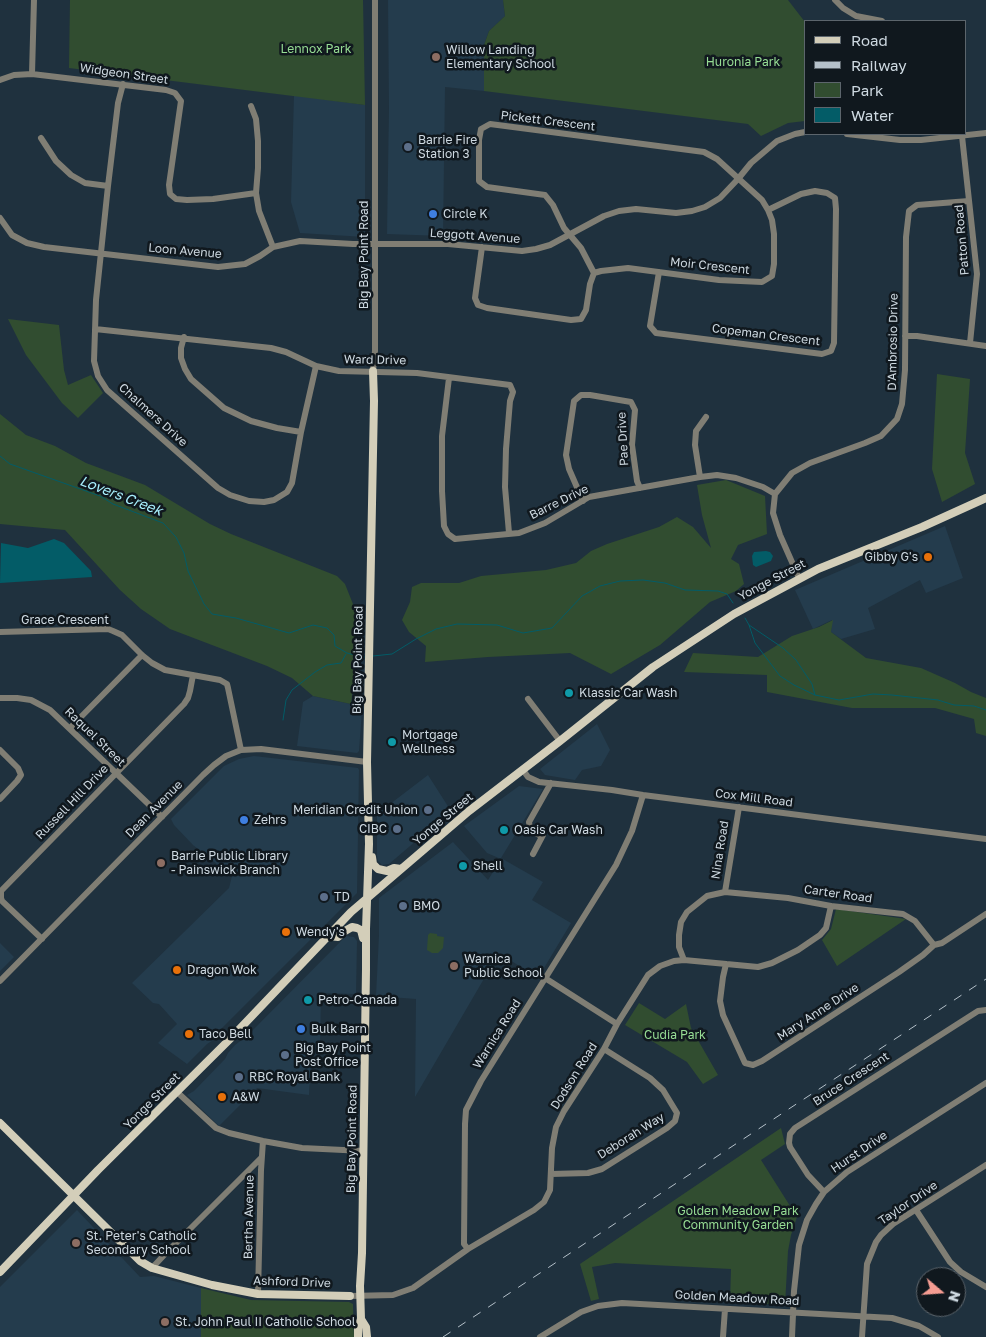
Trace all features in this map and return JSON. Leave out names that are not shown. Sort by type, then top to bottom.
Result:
[{"type":"main road","name":"Big Bay Point Road","points":[[358,1337],[358,1326],[361,1319],[369,844],[368,762],[373,371]]},
{"type":"main road","name":"Yonge Street","points":[[0,1272],[237,1032],[351,912],[468,811],[664,660],[734,614],[818,568],[922,527],[986,498]]},
{"type":"main road","points":[[369,844],[374,866],[387,871],[394,868],[401,869]]},
{"type":"main road","points":[[328,936],[338,937],[347,929],[357,928],[362,932],[366,949]]},
{"type":"main road","name":"Ashford Drive","points":[[0,1123],[140,1261],[152,1268],[212,1285],[258,1294],[350,1296]]},
{"type":"main road","name":"Big Bay Point Road","points":[[361,1319],[366,1327],[367,1337]]},
{"type":"street","points":[[32,74],[34,0]]},
{"type":"street","name":"Big Bay Point Road","points":[[373,371],[375,351],[375,0]]},
{"type":"street","points":[[835,0],[843,8],[856,16],[877,20]]},
{"type":"street","name":"Widgeon Street","points":[[0,80],[14,75],[32,74],[123,84],[175,93],[180,102],[169,185],[170,194],[176,199],[213,200],[256,193]]},
{"type":"street","name":"Chalmers Drive","points":[[123,84],[118,103],[96,300],[94,361],[98,376],[107,390],[218,488],[230,495],[249,501],[264,502],[274,500],[287,492],[292,483],[316,366]]},
{"type":"street","points":[[251,106],[256,119],[258,141],[256,193],[259,211],[274,246]]},
{"type":"street","name":"Pickett Crescent","points":[[570,234],[564,228],[553,205],[545,195],[487,187],[480,181],[479,140],[481,129],[490,124],[704,152],[716,158],[738,179]]},
{"type":"street","name":"Leggott Avenue","points":[[375,243],[448,244],[522,251],[550,245],[604,216],[618,211],[636,209],[676,213],[692,211],[705,207],[720,198],[750,163],[777,141],[804,132]]},
{"type":"street","points":[[856,135],[900,140],[986,133]]},
{"type":"street","name":"Patton Road","points":[[962,136],[977,274],[970,343]]},
{"type":"street","points":[[41,138],[56,161],[71,175],[85,183],[108,186]]},
{"type":"street","name":"Moir Crescent","points":[[594,274],[601,271],[628,268],[719,280],[762,282],[772,276],[774,234],[772,220],[762,200],[738,179]]},
{"type":"street","name":"Copeman Crescent","points":[[659,272],[650,326],[656,332],[822,354],[831,351],[834,343],[835,198],[827,193],[815,191],[801,194],[768,210]]},
{"type":"street","name":"D'Ambrosio Drive","points":[[775,494],[792,474],[810,464],[881,436],[897,419],[902,404],[905,370],[906,237],[909,211],[917,205],[969,201]]},
{"type":"street","name":"Loon Avenue","points":[[0,218],[12,235],[27,244],[218,267],[245,264],[274,246],[300,241],[353,244],[375,243]]},
{"type":"street","points":[[482,247],[475,298],[478,305],[487,308],[570,320],[581,319],[586,310],[590,284],[594,274],[581,248],[570,234]]},
{"type":"street","name":"Ward Drive","points":[[95,329],[184,337],[271,348],[286,352],[316,366],[339,371],[417,373],[510,385],[513,392],[510,401],[505,487],[509,533]]},
{"type":"street","points":[[905,336],[986,346]]},
{"type":"street","points":[[184,337],[181,348],[184,369],[191,379],[224,408],[251,421],[301,432]]},
{"type":"street","name":"Barre Drive","points":[[449,378],[442,436],[444,526],[448,534],[455,539],[520,532],[545,523],[589,498],[700,477],[717,475],[736,478],[763,487],[775,494]]},
{"type":"street","name":"Pae Drive","points":[[583,502],[569,470],[566,455],[574,401],[581,395],[631,402],[635,410],[632,445],[637,481],[640,488]]},
{"type":"street","points":[[700,477],[695,445],[696,431],[706,417]]},
{"type":"street","points":[[775,494],[773,513],[780,535],[799,578]]},
{"type":"street","name":"Grace Crescent","points":[[0,632],[113,630],[122,635],[152,663],[165,670],[220,680],[227,684],[241,750]]},
{"type":"street","points":[[70,728],[142,655]]},
{"type":"street","name":"Russell Hill Drive","points":[[42,939],[2,901],[1,891],[184,704],[188,698],[193,675]]},
{"type":"street","name":"Raquel Street","points":[[0,698],[22,698],[37,702],[50,710],[162,817]]},
{"type":"street","points":[[528,698],[560,741]]},
{"type":"street","name":"Dean Avenue","points":[[0,981],[214,764],[226,756],[241,750],[261,749],[368,762]]},
{"type":"street","points":[[0,750],[18,768],[21,775],[0,799]]},
{"type":"street","name":"Cox Mill Road","points":[[523,770],[528,777],[539,782],[986,839]]},
{"type":"street","points":[[533,854],[543,836],[530,829],[529,822],[551,783]]},
{"type":"street","name":"Warnica Road","points":[[468,1249],[464,1244],[466,1110],[481,1081],[616,865],[632,831],[643,795]]},
{"type":"street","name":"Nina Road","points":[[684,960],[679,947],[681,922],[687,912],[707,896],[725,892],[739,807]]},
{"type":"street","name":"Carter Road","points":[[725,892],[788,898],[831,906],[903,914],[916,920],[934,945]]},
{"type":"street","name":"Dodson Road","points":[[360,1295],[393,1295],[413,1288],[468,1249],[534,1210],[544,1202],[550,1190],[552,1148],[556,1127],[648,975],[660,966],[684,960],[758,967],[772,963],[798,950],[820,935],[826,928],[831,906]]},
{"type":"street","name":"Mary Anne Drive","points":[[726,964],[720,1001],[723,1015],[745,1063],[753,1065],[899,972],[934,945],[942,943],[986,914]]},
{"type":"street","points":[[545,978],[617,1024]]},
{"type":"street","name":"Bruce Crescent","points":[[824,1192],[808,1175],[790,1147],[790,1134],[794,1128],[978,1011],[986,1010]]},
{"type":"street","name":"Deborah Way","points":[[551,1174],[588,1173],[602,1169],[675,1121],[677,1113],[663,1090],[650,1078],[604,1048]]},
{"type":"street","name":"Hurst Drive","points":[[792,1337],[797,1258],[800,1240],[810,1215],[824,1192],[846,1172],[986,1083]]},
{"type":"street","points":[[177,1092],[216,1128],[230,1134],[319,1149],[364,1151]]},
{"type":"street","name":"Bertha Avenue","points":[[258,1294],[263,1141]]},
{"type":"street","points":[[152,1268],[262,1158]]},
{"type":"street","name":"Taylor Drive","points":[[862,1337],[867,1264],[872,1249],[881,1235],[986,1165]]},
{"type":"street","points":[[916,1210],[950,1262],[961,1272],[986,1287]]},
{"type":"street","name":"Ashford Drive","points":[[350,1296],[360,1295]]},
{"type":"street","name":"Golden Meadow Road","points":[[540,1337],[581,1312],[606,1304],[622,1303],[897,1318],[919,1326],[938,1337]]},
{"type":"street","points":[[723,1337],[725,1309]]},
{"type":"shaded area","points":[[388,0],[503,0],[505,16],[489,31],[484,45],[484,91],[445,87],[443,236],[387,234]]},
{"type":"shaded area","points":[[294,95],[365,105],[365,237],[300,233],[291,202]]},
{"type":"shaded area","points":[[945,526],[963,578],[926,593],[920,580],[868,608],[875,629],[841,639],[831,632],[832,620],[813,629],[795,590]]},
{"type":"shaded area","points":[[313,696],[351,704],[362,710],[359,751],[357,753],[297,746],[303,702]]},
{"type":"shaded area","points":[[597,724],[610,750],[601,766],[582,770],[575,780],[545,775],[540,769]]},
{"type":"shaded area","points":[[254,756],[358,768],[357,893],[221,1029],[215,1039],[207,1044],[187,1064],[158,1043],[177,1024],[159,1004],[153,1003],[132,983],[229,888],[232,876],[193,845],[174,825],[171,819],[224,766],[239,759]]},
{"type":"shaded area","points":[[428,775],[451,811],[389,864],[382,865],[378,861],[377,856],[377,814]]},
{"type":"shaded area","points":[[519,786],[543,789],[501,858],[543,882],[532,900],[571,923],[538,978],[499,953],[415,1097],[416,999],[376,996],[379,898],[453,842],[488,880],[501,859],[487,853],[464,826]]},
{"type":"shaded area","points":[[346,936],[354,937],[357,941],[356,994],[321,993],[320,1046],[311,1052],[309,1095],[257,1088],[219,1126],[187,1095],[194,1091],[225,1059],[235,1045],[247,1036]]},
{"type":"shaded area","points":[[0,943],[14,957],[0,971]]},
{"type":"shaded area","name":"St. Peter's Catholic Secondary School","points":[[77,1210],[140,1277],[154,1276],[201,1288],[201,1337],[0,1337],[0,1287]]},
{"type":"green space","name":"Lennox Park","points":[[70,0],[363,0],[365,105],[69,68]]},
{"type":"green space","name":"Huronia Park","points":[[503,0],[788,0],[804,21],[804,121],[788,123],[761,136],[748,124],[484,91],[484,45],[489,31],[505,16]]},
{"type":"green space","points":[[8,319],[59,325],[64,370],[68,385],[91,375],[103,393],[78,418],[62,403],[26,355]]},
{"type":"green space","points":[[937,374],[970,379],[965,453],[975,484],[942,502],[932,469]]},
{"type":"green space","points":[[0,414],[26,435],[55,446],[86,463],[145,485],[210,524],[337,576],[345,584],[355,609],[355,671],[351,704],[313,696],[292,678],[267,666],[170,629],[141,609],[120,590],[65,530],[0,524]]},
{"type":"green space","points":[[726,480],[765,496],[767,534],[738,545],[731,559],[739,564],[744,584],[736,591],[710,602],[660,645],[611,674],[570,653],[425,662],[426,646],[409,632],[402,620],[410,602],[412,587],[421,583],[459,583],[481,576],[546,570],[576,563],[591,551],[659,527],[677,517],[693,527],[711,548],[702,515],[697,485]]},
{"type":"green space","points":[[833,620],[831,632],[866,658],[921,668],[986,698],[986,736],[976,733],[974,719],[935,708],[852,708],[767,692],[767,675],[684,672],[693,653],[758,657],[792,636]]},
{"type":"green space","points":[[836,909],[906,919],[837,966],[822,940],[831,929]]},
{"type":"green space","points":[[430,933],[444,937],[443,948],[438,953],[432,953],[427,950],[428,935]]},
{"type":"green space","name":"Cudia Park","points":[[639,1003],[665,1019],[686,1004],[691,1028],[718,1075],[703,1084],[687,1062],[625,1025]]},
{"type":"green space","name":"Golden Meadow Park Community Garden","points":[[781,1128],[785,1144],[761,1160],[797,1217],[788,1251],[785,1305],[730,1302],[731,1269],[615,1263],[592,1267],[599,1299],[591,1301],[580,1264]]},
{"type":"green space","points":[[201,1288],[251,1300],[349,1302],[353,1304],[354,1337],[201,1337]]},
{"type":"water","points":[[54,539],[64,543],[91,571],[92,577],[0,583],[1,543],[28,548]]},
{"type":"water","points":[[754,552],[770,552],[773,556],[771,561],[756,567],[753,565],[752,556]]},
{"type":"waterway","name":"Lovers Creek","points":[[0,456],[10,464],[100,496],[113,504],[163,523],[176,537],[184,553],[188,571],[204,604],[212,614],[236,618],[289,633],[313,625],[327,628],[334,635],[335,646],[347,653],[366,657]]},
{"type":"waterway","name":"Lovers Creek","points":[[373,656],[392,654],[436,629],[457,624],[497,625],[523,633],[552,628],[582,596],[600,586],[620,581],[643,580],[665,583],[685,590],[718,591],[727,594],[733,603]]},
{"type":"waterway","name":"Lovers Creek","points":[[745,618],[755,643],[780,676],[815,695],[839,700],[873,694],[892,695],[938,700],[954,705],[974,706],[986,710]]},
{"type":"waterway","points":[[749,625],[783,648],[796,660],[812,684],[815,695]]},
{"type":"waterway","points":[[283,720],[286,700],[292,690],[327,665],[341,663],[346,654]]},
{"type":"railway","points":[[443,1337],[986,979]]},
{"type":"place","name":"Willow Landing Elementary School","points":[[436,57]]},
{"type":"place","name":"Barrie Fire Station 3","points":[[408,147]]},
{"type":"place","name":"Circle K","points":[[433,214]]},
{"type":"place","name":"Gibby G's","points":[[928,557]]},
{"type":"place","name":"Klassic Car Wash","points":[[569,693]]},
{"type":"place","name":"Mortgage Wellness","points":[[392,742]]},
{"type":"place","name":"Meridian Credit Union","points":[[428,810]]},
{"type":"place","name":"Zehrs","points":[[244,820]]},
{"type":"place","name":"CIBC","points":[[397,829]]},
{"type":"place","name":"Oasis Car Wash","points":[[504,830]]},
{"type":"place","name":"Barrie Public Library - Painswick Branch","points":[[161,863]]},
{"type":"place","name":"Shell","points":[[463,866]]},
{"type":"place","name":"TD","points":[[324,897]]},
{"type":"place","name":"BMO","points":[[403,906]]},
{"type":"place","name":"Wendy's","points":[[286,932]]},
{"type":"place","name":"Warnica Public School","points":[[454,966]]},
{"type":"place","name":"Dragon Wok","points":[[177,970]]},
{"type":"place","name":"Petro-Canada","points":[[308,1000]]},
{"type":"place","name":"Bulk Barn","points":[[301,1029]]},
{"type":"place","name":"Taco Bell","points":[[189,1034]]},
{"type":"place","name":"Big Bay Point Post Office","points":[[285,1055]]},
{"type":"place","name":"RBC Royal Bank","points":[[239,1077]]},
{"type":"place","name":"A&W","points":[[222,1097]]},
{"type":"place","name":"St. Peter's Catholic Secondary School","points":[[76,1243]]},
{"type":"place","name":"St. John Paul II Catholic School","points":[[165,1322]]}]
